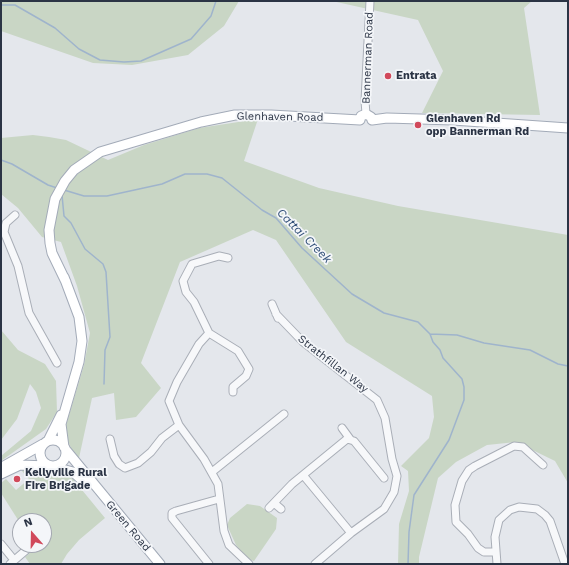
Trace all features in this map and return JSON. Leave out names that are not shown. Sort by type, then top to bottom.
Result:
[{"type":"main road","name":"Glenhaven Road","points":[[65,449],[61,424],[78,367],[82,342],[78,317],[66,282],[52,254],[50,243],[55,199],[68,181],[88,164],[132,142],[200,122],[235,115],[446,120],[568,128]]},
{"type":"main road","name":"Glenhaven Road","points":[[45,443],[65,409]]},
{"type":"main road","points":[[1,468],[45,443],[57,441],[65,449],[66,455],[62,463],[49,466],[42,461],[40,456],[40,448],[45,443]]},
{"type":"main road","name":"Green Road","points":[[65,449],[160,564]]},
{"type":"main road","name":"Green Road","points":[[1,474],[20,465],[49,466],[69,470],[80,477],[153,564]]},
{"type":"street","name":"Bannerman Road","points":[[366,118],[365,101],[370,1]]},
{"type":"street","points":[[15,215],[6,224],[4,232],[18,266],[29,313],[56,363]]},
{"type":"street","points":[[228,258],[219,256],[192,264],[183,281],[186,292],[194,302],[209,333],[238,351],[249,369],[246,376],[233,387],[233,392]]},
{"type":"street","name":"Strathfillan Way","points":[[272,304],[276,314],[303,342],[372,396],[381,406],[385,418],[392,460],[397,476],[394,492],[384,509],[352,532],[315,564]]},
{"type":"street","points":[[209,333],[199,344],[169,401],[179,424],[212,472],[218,484],[224,531],[229,545],[249,564]]},
{"type":"street","points":[[212,472],[284,414]]},
{"type":"street","points":[[110,438],[114,456],[125,468],[138,463],[151,452],[162,438],[179,424]]},
{"type":"street","points":[[342,428],[384,478]]},
{"type":"street","points":[[281,509],[271,505],[303,475],[345,440],[350,439]]},
{"type":"street","points":[[496,552],[484,552],[478,548],[468,534],[461,529],[456,522],[455,505],[462,481],[469,470],[514,446],[523,447],[542,465]]},
{"type":"street","points":[[303,475],[352,532]]},
{"type":"street","points":[[209,564],[172,518],[172,513],[219,498]]},
{"type":"street","points":[[497,564],[496,528],[499,520],[510,510],[519,507],[538,509],[550,521],[565,564]]},
{"type":"street","points":[[1,544],[12,562],[23,553]]},
{"type":"green space","points":[[1,1],[239,1],[224,26],[188,55],[132,65],[93,63],[1,31]]},
{"type":"green space","points":[[332,1],[532,1],[524,8],[540,115],[422,113],[443,71],[418,20]]},
{"type":"green space","points":[[258,119],[244,161],[319,188],[398,206],[568,235],[568,483],[555,461],[516,442],[487,445],[456,462],[438,478],[419,557],[419,564],[398,564],[399,524],[409,491],[408,471],[401,466],[429,438],[434,417],[432,396],[346,342],[276,240],[253,230],[180,262],[141,363],[161,388],[136,417],[116,420],[114,393],[92,398],[79,458],[73,453],[68,441],[66,425],[84,365],[90,333],[77,286],[61,242],[42,237],[18,208],[1,194],[1,138],[33,135],[66,140],[108,160],[144,145],[199,128]]},
{"type":"green space","points":[[1,330],[18,350],[45,364],[56,381],[57,412],[46,429],[1,461],[1,456],[31,431],[41,408],[36,392],[30,384],[17,419],[1,440]]},
{"type":"green space","points":[[38,466],[48,471],[55,471],[73,479],[105,518],[79,540],[61,564],[30,564],[25,557],[30,553],[52,553],[52,513],[14,513],[1,493],[1,483],[6,479],[16,490],[29,479],[21,470]]},
{"type":"green space","points":[[247,504],[260,506],[277,518],[276,529],[254,561],[248,559],[236,545],[227,525],[230,518]]},
{"type":"waterway","points":[[1,5],[15,5],[55,28],[79,49],[100,60],[124,62],[141,61],[191,39],[211,16],[216,1]]},
{"type":"waterway","name":"Cattai Creek","points":[[1,160],[12,164],[48,185],[57,188]]},
{"type":"waterway","name":"Cattai Creek","points":[[64,190],[84,196],[107,196],[162,184],[185,174],[207,174],[222,178],[262,210],[276,218],[302,248],[352,294],[384,313],[418,322],[430,334],[457,335],[484,343],[530,350],[558,364],[568,366]]},
{"type":"waterway","points":[[62,195],[64,216],[71,223],[85,249],[103,264],[106,272],[110,337],[105,350],[104,384]]},
{"type":"waterway","points":[[408,564],[409,532],[414,495],[449,440],[464,400],[464,387],[462,379],[443,358],[430,334]]},
{"type":"place","name":"Entrata","points":[[388,76]]},
{"type":"place","name":"Glenhaven Rd opp Bannerman Rd","points":[[418,125]]},
{"type":"place","name":"Kellyville Rural Fire Brigade","points":[[17,479]]}]
